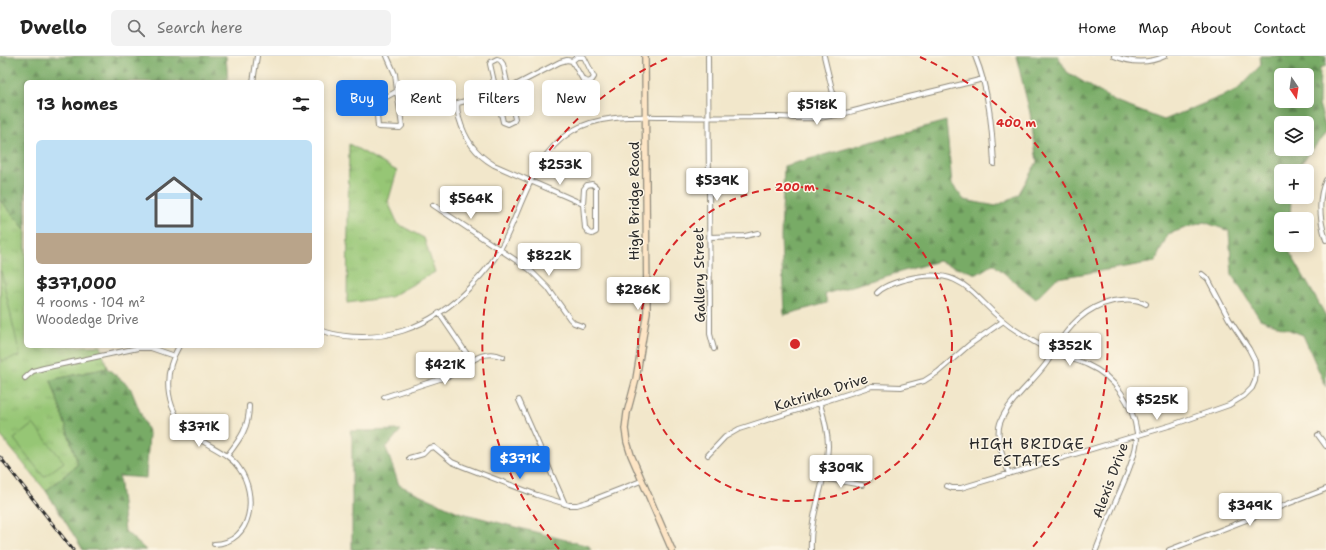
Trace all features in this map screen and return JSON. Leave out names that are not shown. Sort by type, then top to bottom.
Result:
[{"type":"street","points":[[253,80],[257,56]]},
{"type":"street","points":[[387,56],[395,74],[396,82]]},
{"type":"street","name":"High Bridge Road","points":[[645,56],[647,312],[636,379],[627,413],[625,429],[626,442],[630,455],[672,550]]},
{"type":"street","name":"Gallery Street","points":[[708,56],[710,334],[714,349]]},
{"type":"street","points":[[824,56],[838,114]]},
{"type":"street","points":[[975,56],[990,109],[994,164]]},
{"type":"street","points":[[1114,56],[1128,61],[1140,62],[1165,56]]},
{"type":"street","points":[[525,80],[560,62],[567,60],[572,61],[577,57],[584,57],[594,77],[592,80],[589,82],[583,80],[572,61]]},
{"type":"street","points":[[493,80],[490,64],[496,59],[500,60],[503,64],[506,80]]},
{"type":"street","points":[[324,332],[340,336],[380,336],[404,331],[439,313],[468,290],[486,269],[500,249],[540,164],[550,150],[572,131],[597,121],[613,118],[646,117],[819,118],[982,79]]},
{"type":"street","points":[[397,90],[402,126],[400,128],[378,128],[376,104],[378,101],[397,90]]},
{"type":"street","points":[[464,101],[457,105],[459,116],[466,137],[476,152],[487,161],[582,204]]},
{"type":"street","points":[[502,116],[503,122],[508,124],[512,123],[515,119],[514,116]]},
{"type":"street","points":[[1326,180],[1322,191],[1321,210],[1322,224],[1326,240]]},
{"type":"street","points":[[592,184],[596,187],[595,234],[589,233],[585,228],[582,204],[584,189],[587,185],[592,184]]},
{"type":"street","points":[[433,205],[522,264],[539,279],[555,297],[574,323],[582,326]]},
{"type":"street","points":[[709,237],[741,237],[758,234]]},
{"type":"street","points":[[947,486],[962,488],[1137,435],[1229,405],[1244,396],[1250,390],[1255,381],[1256,372],[1252,355],[1229,320],[1208,279],[1202,274]]},
{"type":"street","name":"Alexis Drive","points":[[878,293],[886,287],[907,280],[929,275],[942,276],[960,283],[975,293],[1002,322],[1053,352],[1086,364],[1108,377],[1119,390],[1130,409],[1137,435],[1129,470],[1096,550]]},
{"type":"street","points":[[1008,474],[999,436],[1000,423],[1010,406],[1045,365],[1073,323],[1082,315],[1094,308],[1110,302],[1130,300],[1139,301],[1146,304]]},
{"type":"street","points":[[439,313],[471,360]]},
{"type":"street","name":"Katrinka Drive","points":[[708,455],[721,441],[734,432],[872,386],[901,387],[924,381],[938,372],[969,345],[1002,322]]},
{"type":"street","points":[[25,378],[30,373],[40,369],[138,348],[151,348],[174,356]]},
{"type":"street","points":[[178,348],[170,365],[168,382],[169,397],[174,411],[189,432],[227,456],[238,466],[244,477],[250,495],[250,508],[247,520],[238,534],[229,541],[214,544]]},
{"type":"street","points":[[384,397],[449,376],[471,360],[490,354],[503,357]]},
{"type":"street","points":[[519,400],[565,504]]},
{"type":"street","points":[[811,550],[811,535],[823,478],[828,445],[820,404]]},
{"type":"street","points":[[227,456],[242,437],[247,426],[249,406]]},
{"type":"street","points":[[1318,435],[1326,446]]},
{"type":"street","points":[[409,458],[423,454],[429,448],[434,447],[452,462],[537,496],[565,504],[581,504],[641,481]]},
{"type":"street","points":[[823,478],[862,485]]},
{"type":"street","points":[[1169,550],[1326,489]]},
{"type":"green space","points":[[0,56],[226,56],[228,80],[24,80],[24,228],[0,200]]},
{"type":"green space","points":[[1016,56],[1058,56],[1067,72],[1116,102],[1164,120],[1237,90],[1261,65],[1260,56],[1326,56],[1326,66],[1320,68],[1319,104],[1326,133],[1314,148],[1314,116],[1274,116],[1274,156],[1307,156],[1301,164],[1274,164],[1274,204],[1291,204],[1290,212],[1274,212],[1274,252],[1290,252],[1326,316],[1326,387],[1303,335],[1260,319],[1232,275],[1229,231],[1204,222],[1168,234],[1155,262],[1057,278],[1036,299],[993,264],[977,274],[938,261],[825,294],[827,303],[784,315],[781,237],[784,166],[946,121],[952,184],[964,200],[996,206],[1018,195],[1037,162],[1030,113]]},
{"type":"green space","points":[[349,144],[397,171],[388,202],[398,224],[424,238],[435,272],[390,297],[347,303]]},
{"type":"green space","points":[[0,200],[24,228],[24,348],[102,348],[107,368],[51,380],[78,464],[46,491],[0,435]]},
{"type":"green space","points":[[0,271],[20,356],[0,361]]},
{"type":"green space","points":[[107,368],[130,387],[149,434],[146,478],[119,476],[125,531],[146,550],[83,550],[46,491],[78,464],[51,380]]},
{"type":"green space","points":[[33,424],[64,462],[44,477],[14,439]]},
{"type":"green space","points":[[401,430],[386,448],[399,485],[458,512],[589,546],[591,550],[352,550],[352,438],[350,431]]},
{"type":"railway","points":[[0,457],[73,550]]},
{"type":"district","name":"HIGH BRIDGE ESTATES","points":[[1027,452]]}]
